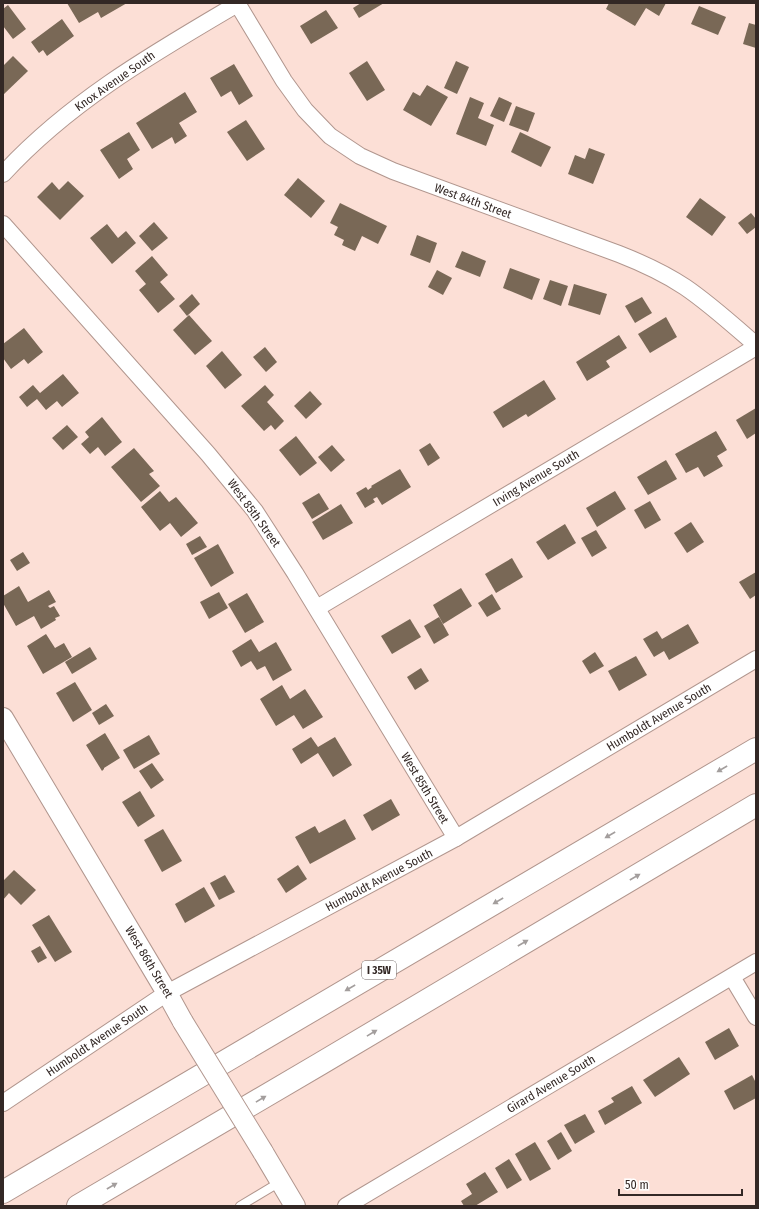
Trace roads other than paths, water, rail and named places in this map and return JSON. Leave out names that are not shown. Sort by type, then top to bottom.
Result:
[{"type":"highway","name":"I 35W","points":[[3,1192],[756,749]]},
{"type":"highway","points":[[78,1206],[237,1114],[496,958],[756,805]]},
{"type":"street","name":"Knox Avenue South","points":[[3,174],[27,149],[58,121],[96,92],[137,64],[238,3]]},
{"type":"street","name":"West 84th Street","points":[[238,3],[288,87],[305,110],[330,136],[360,156],[393,172],[619,254],[653,268],[685,287],[714,309],[756,346]]},
{"type":"street","name":"West 85th Street","points":[[3,224],[208,454],[255,511],[317,608],[456,838]]},
{"type":"street","name":"Irving Avenue South","points":[[317,608],[756,346]]},
{"type":"street","name":"Humboldt Avenue South","points":[[3,1103],[167,993],[456,838],[756,659]]},
{"type":"street","name":"West 86th Street","points":[[3,718],[183,1022],[295,1206]]},
{"type":"street","name":"Girard Avenue South","points":[[346,1206],[756,962]]},
{"type":"street","points":[[732,977],[756,1017]]},
{"type":"lane","points":[[240,1206],[280,1182]]}]
